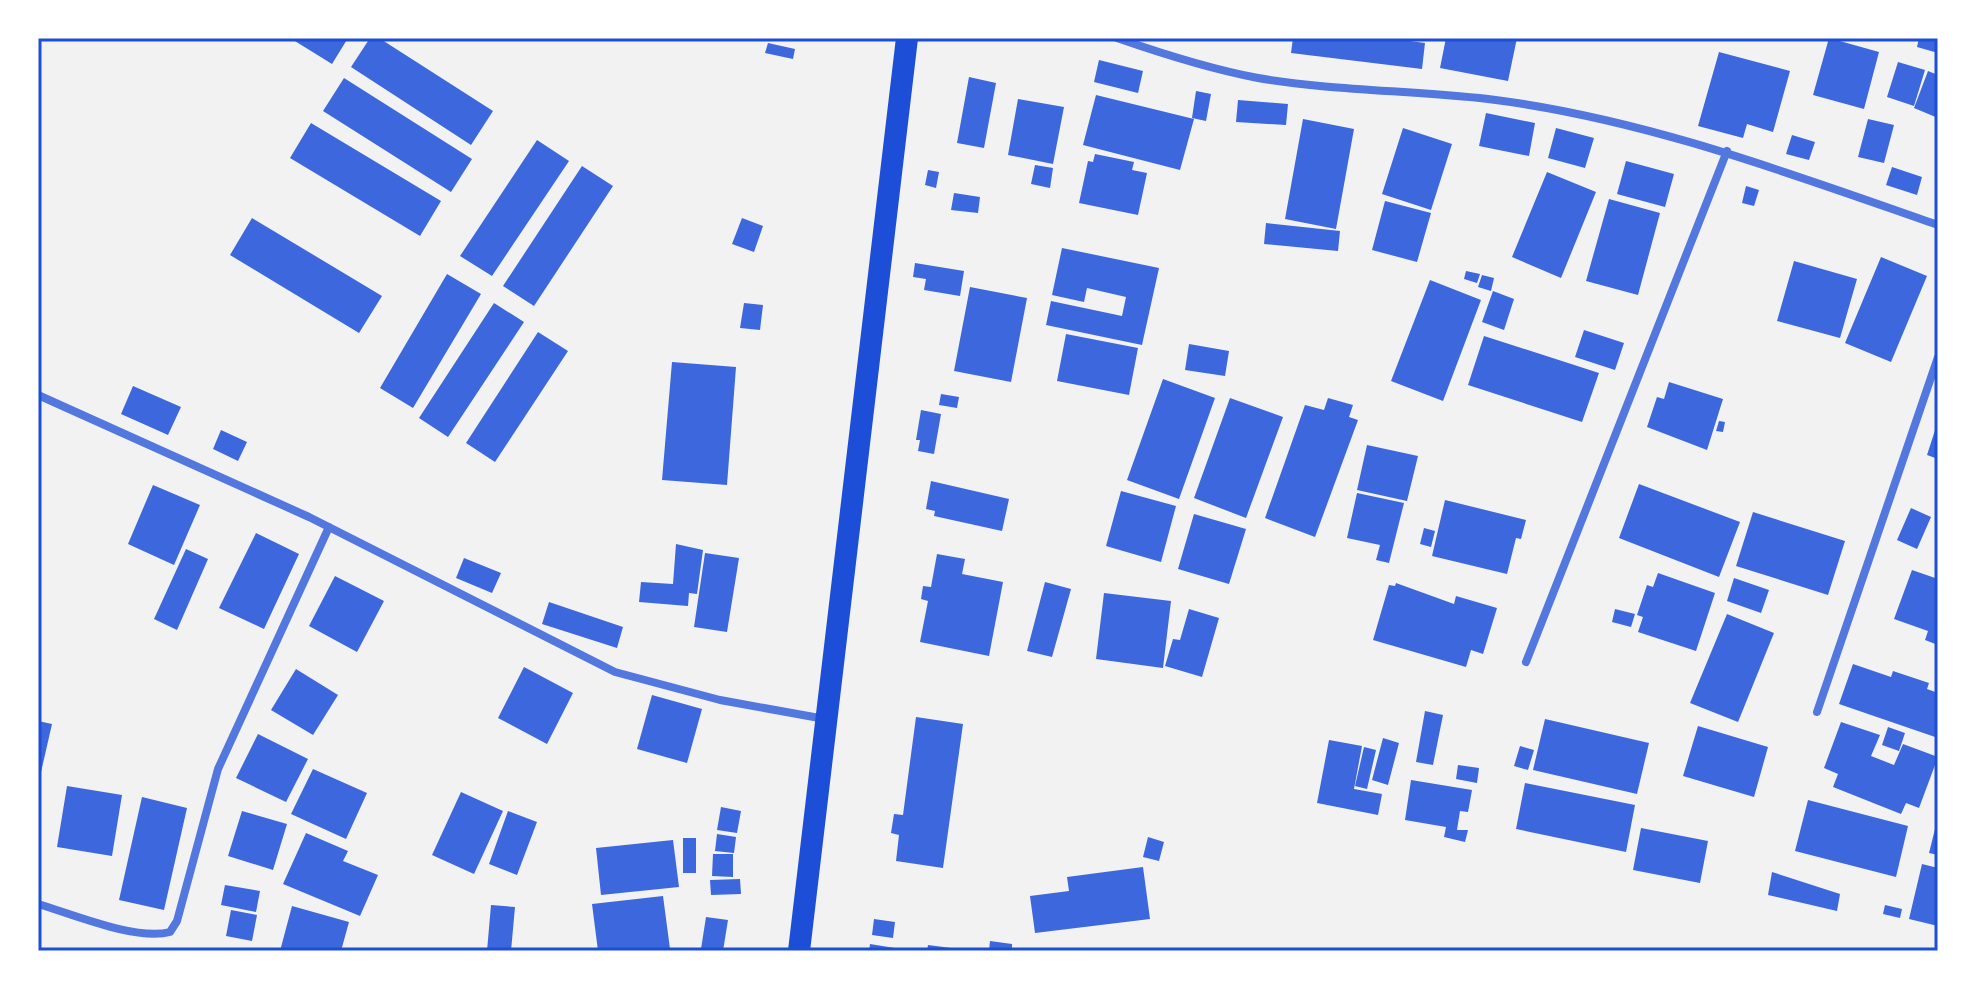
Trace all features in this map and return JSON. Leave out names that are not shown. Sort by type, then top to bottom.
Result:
[{"type":"highway","points":[[799,951],[907,38]]},
{"type":"street","points":[[1117,38],[1170,56],[1257,78],[1489,99],[1618,124],[1727,151],[1938,225]]},
{"type":"street","points":[[1526,662],[1727,151]]},
{"type":"street","points":[[1817,712],[1938,357]]},
{"type":"street","points":[[38,395],[329,527],[615,672],[720,700],[825,719]]},
{"type":"street","points":[[38,904],[135,931],[158,935],[170,932],[177,921],[218,769],[329,527]]},
{"type":"building","points":[[290,38],[348,38],[332,64]]},
{"type":"building","points":[[370,38],[379,38],[493,111],[471,145],[351,67]]},
{"type":"building","points":[[1293,38],[1388,38],[1425,43],[1422,69],[1291,53]]},
{"type":"building","points":[[1446,38],[1517,38],[1508,81],[1440,68]]},
{"type":"building","points":[[1829,38],[1879,52],[1864,109],[1813,95]]},
{"type":"building","points":[[1919,38],[1938,38],[1938,53],[1917,47]]},
{"type":"building","points":[[768,43],[795,49],[793,59],[765,53]]},
{"type":"building","points":[[1719,52],[1790,71],[1773,132],[1747,124],[1743,138],[1698,126]]},
{"type":"building","points":[[1099,60],[1143,71],[1138,93],[1094,82]]},
{"type":"building","points":[[1898,62],[1925,70],[1914,106],[1887,97]]},
{"type":"building","points":[[1928,71],[1938,75],[1938,118],[1914,108]]},
{"type":"building","points":[[969,77],[996,83],[984,148],[957,143]]},
{"type":"building","points":[[344,78],[472,159],[451,192],[323,111]]},
{"type":"building","points":[[1196,91],[1211,94],[1206,121],[1192,118]]},
{"type":"building","points":[[1096,95],[1194,119],[1180,170],[1083,145]]},
{"type":"building","points":[[1018,99],[1064,107],[1053,164],[1008,155]]},
{"type":"building","points":[[1238,100],[1288,104],[1286,125],[1236,122]]},
{"type":"building","points":[[1486,113],[1535,123],[1529,156],[1479,146]]},
{"type":"building","points":[[1303,119],[1354,129],[1336,229],[1285,219]]},
{"type":"building","points":[[1868,119],[1894,125],[1884,163],[1858,157]]},
{"type":"building","points":[[311,123],[441,201],[420,236],[290,158]]},
{"type":"building","points":[[1403,128],[1452,144],[1431,210],[1382,194]]},
{"type":"building","points":[[1556,128],[1594,138],[1585,168],[1548,158]]},
{"type":"building","points":[[1792,135],[1815,142],[1809,160],[1786,154]]},
{"type":"building","points":[[537,140],[569,161],[492,276],[460,256]]},
{"type":"building","points":[[1095,154],[1134,162],[1132,170],[1147,173],[1138,215],[1079,203],[1088,161],[1093,162]]},
{"type":"building","points":[[1626,161],[1674,174],[1665,207],[1617,194]]},
{"type":"building","points":[[1035,165],[1053,168],[1050,188],[1031,184]]},
{"type":"building","points":[[582,166],[613,186],[534,306],[503,286]]},
{"type":"building","points":[[1892,167],[1922,177],[1917,195],[1886,185]]},
{"type":"building","points":[[928,170],[939,172],[936,188],[925,185]]},
{"type":"building","points":[[1547,172],[1596,192],[1561,278],[1512,257]]},
{"type":"building","points":[[1746,186],[1759,190],[1754,206],[1742,203]]},
{"type":"building","points":[[954,193],[980,197],[978,213],[951,210]]},
{"type":"building","points":[[1609,199],[1660,213],[1638,295],[1586,281]]},
{"type":"building","points":[[1385,201],[1431,213],[1417,262],[1372,250]]},
{"type":"building","points":[[252,218],[382,296],[359,333],[230,255]]},
{"type":"building","points":[[742,218],[763,226],[754,252],[732,244]]},
{"type":"building","points":[[1266,223],[1340,231],[1338,251],[1264,244]]},
{"type":"building","points":[[1062,248],[1159,268],[1142,345],[1046,325],[1051,301],[1122,316],[1126,297],[1087,288],[1084,302],[1052,295]]},
{"type":"building","points":[[1881,257],[1927,276],[1891,362],[1845,343]]},
{"type":"building","points":[[1794,261],[1857,279],[1840,338],[1777,321]]},
{"type":"building","points":[[915,263],[964,271],[960,296],[924,290],[926,279],[913,277]]},
{"type":"building","points":[[1466,271],[1480,274],[1477,283],[1464,279]]},
{"type":"building","points":[[447,274],[481,294],[413,408],[380,388]]},
{"type":"building","points":[[1482,275],[1494,278],[1491,291],[1478,287]]},
{"type":"building","points":[[1430,280],[1481,300],[1443,401],[1391,381]]},
{"type":"building","points":[[970,287],[1027,298],[1011,382],[954,371]]},
{"type":"building","points":[[1493,291],[1514,299],[1504,330],[1482,322]]},
{"type":"building","points":[[494,303],[524,322],[448,437],[419,418]]},
{"type":"building","points":[[744,303],[763,305],[760,330],[740,328]]},
{"type":"building","points":[[1584,330],[1624,343],[1615,370],[1575,357]]},
{"type":"building","points":[[538,332],[568,351],[495,462],[466,443]]},
{"type":"building","points":[[1066,334],[1138,348],[1129,395],[1057,381]]},
{"type":"building","points":[[1484,336],[1599,373],[1582,422],[1468,385]]},
{"type":"building","points":[[1189,344],[1229,351],[1225,376],[1185,370]]},
{"type":"building","points":[[672,362],[736,367],[727,485],[662,480]]},
{"type":"building","points":[[1163,379],[1215,398],[1179,499],[1127,480]]},
{"type":"building","points":[[1669,382],[1723,399],[1707,450],[1647,427],[1657,397],[1664,399]]},
{"type":"building","points":[[133,386],[181,407],[168,435],[121,414]]},
{"type":"building","points":[[941,394],[959,397],[957,408],[939,405]]},
{"type":"building","points":[[1230,398],[1283,417],[1246,518],[1194,498]]},
{"type":"building","points":[[1328,398],[1353,405],[1349,417],[1358,420],[1315,537],[1265,518],[1305,405],[1324,410]]},
{"type":"building","points":[[921,410],[941,414],[934,454],[918,451],[920,440],[916,440]]},
{"type":"building","points":[[1719,421],[1725,422],[1723,432],[1716,431]]},
{"type":"building","points":[[1938,424],[1938,459],[1927,455]]},
{"type":"building","points":[[221,430],[247,442],[238,461],[213,449]]},
{"type":"building","points":[[1367,445],[1418,456],[1407,501],[1357,490]]},
{"type":"building","points":[[931,481],[1009,499],[1002,531],[934,516],[935,511],[926,509]]},
{"type":"building","points":[[1639,484],[1740,522],[1719,577],[1619,538]]},
{"type":"building","points":[[153,485],[200,505],[174,565],[128,544]]},
{"type":"building","points":[[1121,491],[1176,506],[1161,562],[1106,546]]},
{"type":"building","points":[[1357,493],[1404,503],[1389,563],[1376,560],[1380,545],[1347,538]]},
{"type":"building","points":[[1445,500],[1526,520],[1521,539],[1516,538],[1507,574],[1432,556]]},
{"type":"building","points":[[1911,508],[1931,517],[1917,549],[1897,540]]},
{"type":"building","points":[[1753,512],[1845,541],[1828,595],[1736,566]]},
{"type":"building","points":[[1194,514],[1246,529],[1229,584],[1178,569]]},
{"type":"building","points":[[1424,528],[1435,531],[1431,547],[1420,544]]},
{"type":"building","points":[[256,533],[299,554],[264,629],[219,608]]},
{"type":"building","points":[[676,544],[703,550],[697,594],[689,593],[688,606],[639,602],[641,582],[673,584]]},
{"type":"building","points":[[186,549],[208,559],[177,630],[154,619]]},
{"type":"building","points":[[705,553],[739,558],[727,632],[694,627]]},
{"type":"building","points":[[937,554],[965,559],[962,574],[1003,582],[989,656],[920,642],[928,601],[921,599],[923,586],[931,587]]},
{"type":"building","points":[[464,558],[501,573],[492,593],[456,578]]},
{"type":"building","points":[[1912,570],[1938,579],[1938,645],[1925,640],[1928,631],[1894,619]]},
{"type":"building","points":[[1658,573],[1715,593],[1696,651],[1638,632],[1643,617],[1637,615],[1647,585],[1653,587]]},
{"type":"building","points":[[335,576],[384,601],[357,652],[309,626]]},
{"type":"building","points":[[1734,578],[1769,590],[1761,613],[1727,601]]},
{"type":"building","points":[[1045,582],[1071,589],[1052,657],[1027,651]]},
{"type":"building","points":[[1396,583],[1454,604],[1456,596],[1497,608],[1483,654],[1471,650],[1466,667],[1373,640],[1389,585],[1395,586]]},
{"type":"building","points":[[1104,593],[1171,601],[1163,668],[1096,659]]},
{"type":"building","points":[[549,602],[623,627],[617,648],[542,624]]},
{"type":"building","points":[[1189,609],[1219,618],[1202,677],[1165,666],[1173,639],[1180,640]]},
{"type":"building","points":[[1615,609],[1635,614],[1631,627],[1612,622]]},
{"type":"building","points":[[1727,614],[1774,633],[1738,722],[1690,703]]},
{"type":"building","points":[[1853,664],[1891,677],[1893,671],[1929,683],[1927,689],[1938,693],[1938,738],[1839,704]]},
{"type":"building","points":[[524,667],[573,693],[547,744],[498,718]]},
{"type":"building","points":[[296,669],[338,695],[313,735],[271,710]]},
{"type":"building","points":[[652,695],[702,709],[687,763],[637,749]]},
{"type":"building","points":[[1425,711],[1443,715],[1433,765],[1416,762]]},
{"type":"building","points":[[916,717],[963,724],[943,868],[896,861],[899,835],[891,833],[894,814],[903,815]]},
{"type":"building","points":[[1545,719],[1649,743],[1637,794],[1533,770]]},
{"type":"building","points":[[38,721],[52,724],[39,781],[38,781]]},
{"type":"building","points":[[1841,722],[1880,735],[1871,756],[1894,765],[1903,744],[1938,757],[1919,808],[1906,803],[1901,814],[1833,787],[1838,774],[1824,768]]},
{"type":"building","points":[[1698,726],[1768,747],[1754,797],[1683,776]]},
{"type":"building","points":[[1888,727],[1905,733],[1899,751],[1882,745]]},
{"type":"building","points":[[258,734],[308,759],[286,802],[236,778]]},
{"type":"building","points":[[1383,738],[1399,743],[1388,785],[1372,780]]},
{"type":"building","points":[[1329,740],[1362,746],[1354,789],[1382,794],[1378,815],[1317,803]]},
{"type":"building","points":[[1520,746],[1534,750],[1528,770],[1514,766]]},
{"type":"building","points":[[1364,747],[1376,750],[1367,789],[1355,786]]},
{"type":"building","points":[[1458,765],[1479,768],[1477,783],[1456,779]]},
{"type":"building","points":[[313,769],[367,793],[346,839],[291,814]]},
{"type":"building","points":[[1411,780],[1472,790],[1468,812],[1460,811],[1457,830],[1468,830],[1465,842],[1444,837],[1446,827],[1405,820]]},
{"type":"building","points":[[1525,783],[1635,805],[1626,852],[1516,829]]},
{"type":"building","points":[[67,786],[122,795],[112,856],[57,847]]},
{"type":"building","points":[[461,792],[503,811],[474,874],[432,855]]},
{"type":"building","points":[[142,797],[187,808],[164,910],[119,900]]},
{"type":"building","points":[[1808,800],[1908,826],[1896,877],[1795,851]]},
{"type":"building","points":[[721,807],[741,811],[737,833],[717,830]]},
{"type":"building","points":[[242,811],[287,824],[273,870],[228,856]]},
{"type":"building","points":[[508,811],[537,822],[517,875],[489,864]]},
{"type":"building","points":[[1938,821],[1938,855],[1929,853]]},
{"type":"building","points":[[1641,828],[1708,841],[1700,883],[1633,870]]},
{"type":"building","points":[[306,833],[348,851],[343,861],[378,875],[360,916],[283,884]]},
{"type":"building","points":[[717,834],[736,837],[734,853],[715,851]]},
{"type":"building","points":[[1148,837],[1164,842],[1159,861],[1143,857]]},
{"type":"building","points":[[683,838],[696,838],[696,873],[683,873]]},
{"type":"building","points":[[673,840],[679,887],[601,895],[596,848]]},
{"type":"building","points":[[713,854],[733,854],[733,877],[712,876]]},
{"type":"building","points":[[1922,864],[1938,868],[1938,926],[1909,919]]},
{"type":"building","points":[[1143,867],[1150,919],[1035,933],[1030,896],[1069,891],[1067,877]]},
{"type":"building","points":[[1772,872],[1840,894],[1837,911],[1768,895]]},
{"type":"building","points":[[740,879],[741,894],[711,895],[710,880]]},
{"type":"building","points":[[225,885],[260,891],[256,912],[221,905]]},
{"type":"building","points":[[663,896],[670,949],[598,951],[592,904]]},
{"type":"building","points":[[491,905],[515,907],[511,951],[487,951]]},
{"type":"building","points":[[1885,905],[1902,909],[1900,918],[1883,914]]},
{"type":"building","points":[[292,906],[349,922],[341,951],[280,951]]},
{"type":"building","points":[[231,910],[257,915],[252,941],[226,936]]},
{"type":"building","points":[[706,917],[728,920],[723,951],[701,949]]},
{"type":"building","points":[[874,919],[895,922],[893,938],[872,935]]},
{"type":"building","points":[[990,941],[1012,944],[1012,951],[989,951]]},
{"type":"building","points":[[870,944],[901,949],[901,951],[869,951]]},
{"type":"building","points":[[928,945],[959,949],[959,951],[927,951]]}]
